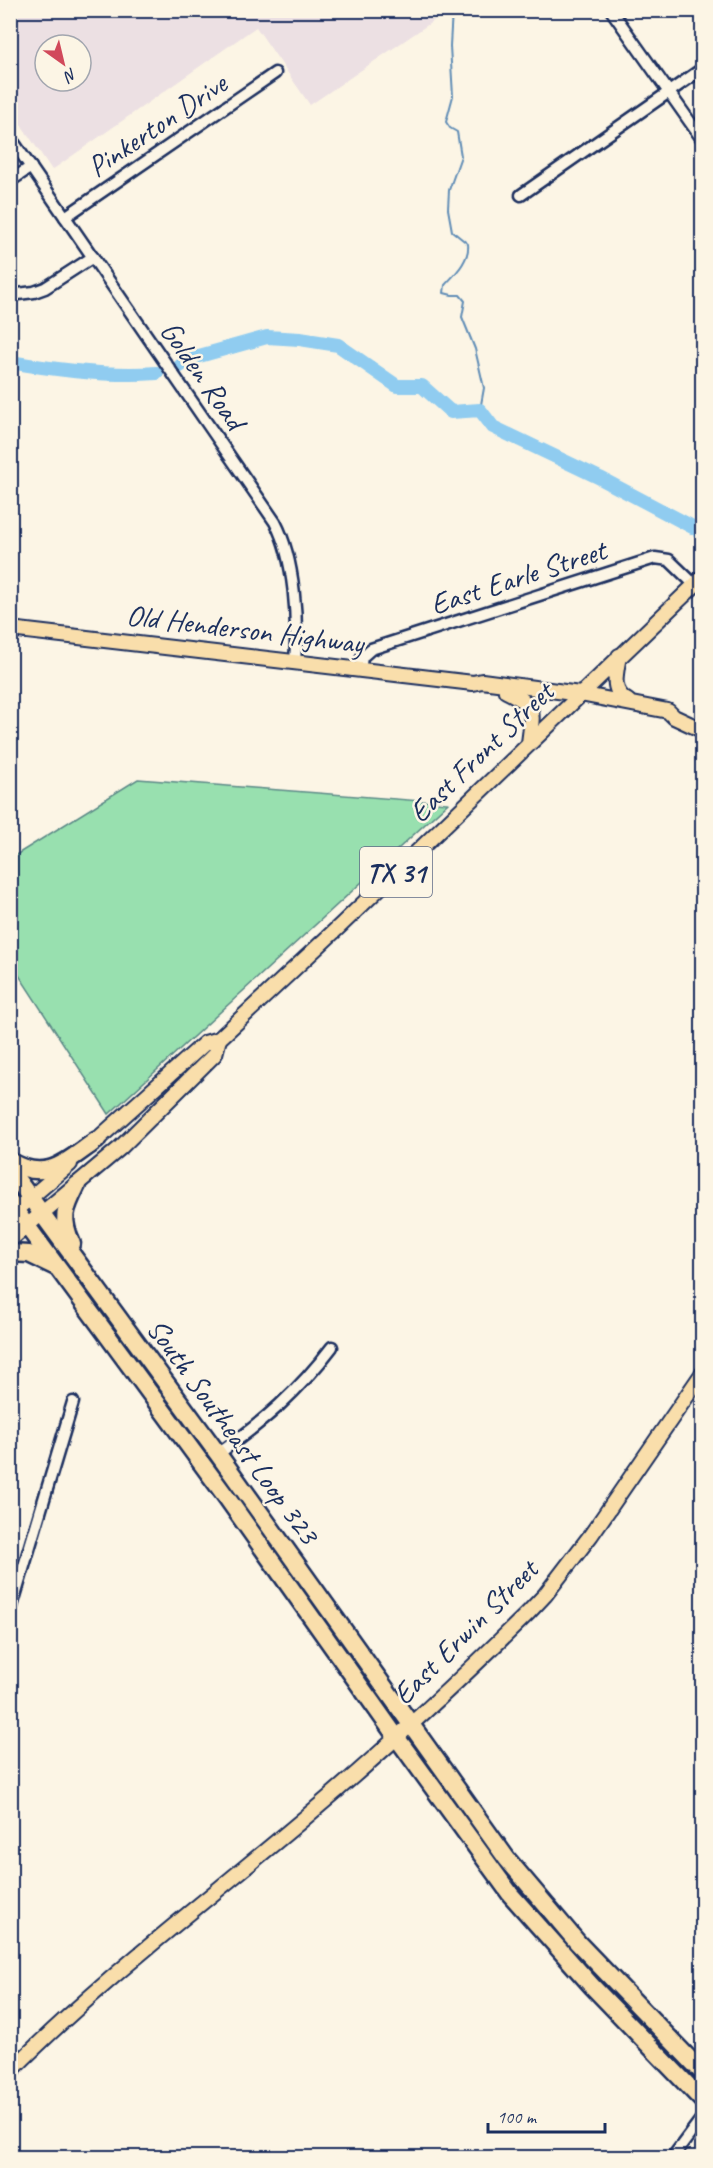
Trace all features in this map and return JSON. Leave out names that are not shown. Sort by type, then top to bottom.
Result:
[{"type":"highway","points":[[10,1161],[26,1169],[45,1172],[97,1140]]},
{"type":"highway","name":"South Southeast Loop 323","points":[[10,1170],[218,1454],[491,1837],[542,1903],[597,1964],[702,2072]]},
{"type":"highway","points":[[77,1185],[67,1205],[64,1222],[66,1232],[90,1280]]},
{"type":"highway","name":"South Southeast Loop 323","points":[[12,1209],[28,1226],[227,1498],[481,1855],[525,1911],[598,1993],[702,2100]]},
{"type":"highway","points":[[10,1253],[30,1254],[57,1268]]},
{"type":"main road","name":"East Front Street","points":[[12,1209],[31,1198],[205,1043],[219,1039],[699,581]]},
{"type":"main road","name":"Old Henderson Highway","points":[[10,628],[472,683],[482,681],[575,698],[666,719],[674,717]]},
{"type":"main road","points":[[619,656],[615,687],[622,698],[633,703]]},
{"type":"main road","name":"Old Henderson Highway","points":[[472,683],[481,688],[633,703],[668,711],[674,717],[702,730]]},
{"type":"main road","points":[[506,691],[525,700],[530,706],[532,718],[529,743]]},
{"type":"main road","name":"East Front Street","points":[[10,1240],[120,1148],[215,1054],[219,1039]]},
{"type":"main road","name":"East Erwin Street","points":[[10,2072],[75,2010],[397,1738],[545,1594],[591,1534],[702,1374]]},
{"type":"street","points":[[612,10],[702,139]]},
{"type":"street","points":[[521,195],[702,69]]},
{"type":"street","name":"Pinkerton Drive","points":[[65,217],[275,73]]},
{"type":"street","name":"Golden Road","points":[[10,137],[256,492],[278,529],[286,553],[296,612],[295,663]]},
{"type":"street","points":[[10,181],[31,167]]},
{"type":"street","points":[[10,294],[34,292],[45,288],[93,257]]},
{"type":"street","name":"East Earle Street","points":[[360,670],[362,657],[371,649],[655,558],[669,560],[699,581]]},
{"type":"street","points":[[218,1454],[260,1424],[285,1402],[332,1347]]},
{"type":"street","points":[[10,1613],[73,1402]]},
{"type":"street","points":[[672,2157],[702,2118]]},
{"type":"shaded area","points":[[11,10],[448,11],[310,105],[256,27],[52,170],[11,110],[10,34],[14,32],[11,27]]},
{"type":"green space","points":[[138,779],[448,803],[109,1114],[11,963],[11,858]]},
{"type":"waterway","points":[[452,10],[450,46],[453,96],[446,122],[457,132],[461,156],[449,190],[448,209],[452,231],[468,244],[468,250],[461,266],[445,285],[444,293],[460,295],[465,301],[462,317],[475,349],[484,388],[480,410]]},
{"type":"waterway","points":[[180,366],[192,358],[267,337],[338,345],[397,386],[422,386],[451,412],[480,410],[493,427],[600,478],[702,532]]},
{"type":"waterway","points":[[10,362],[84,372],[157,373]]}]
